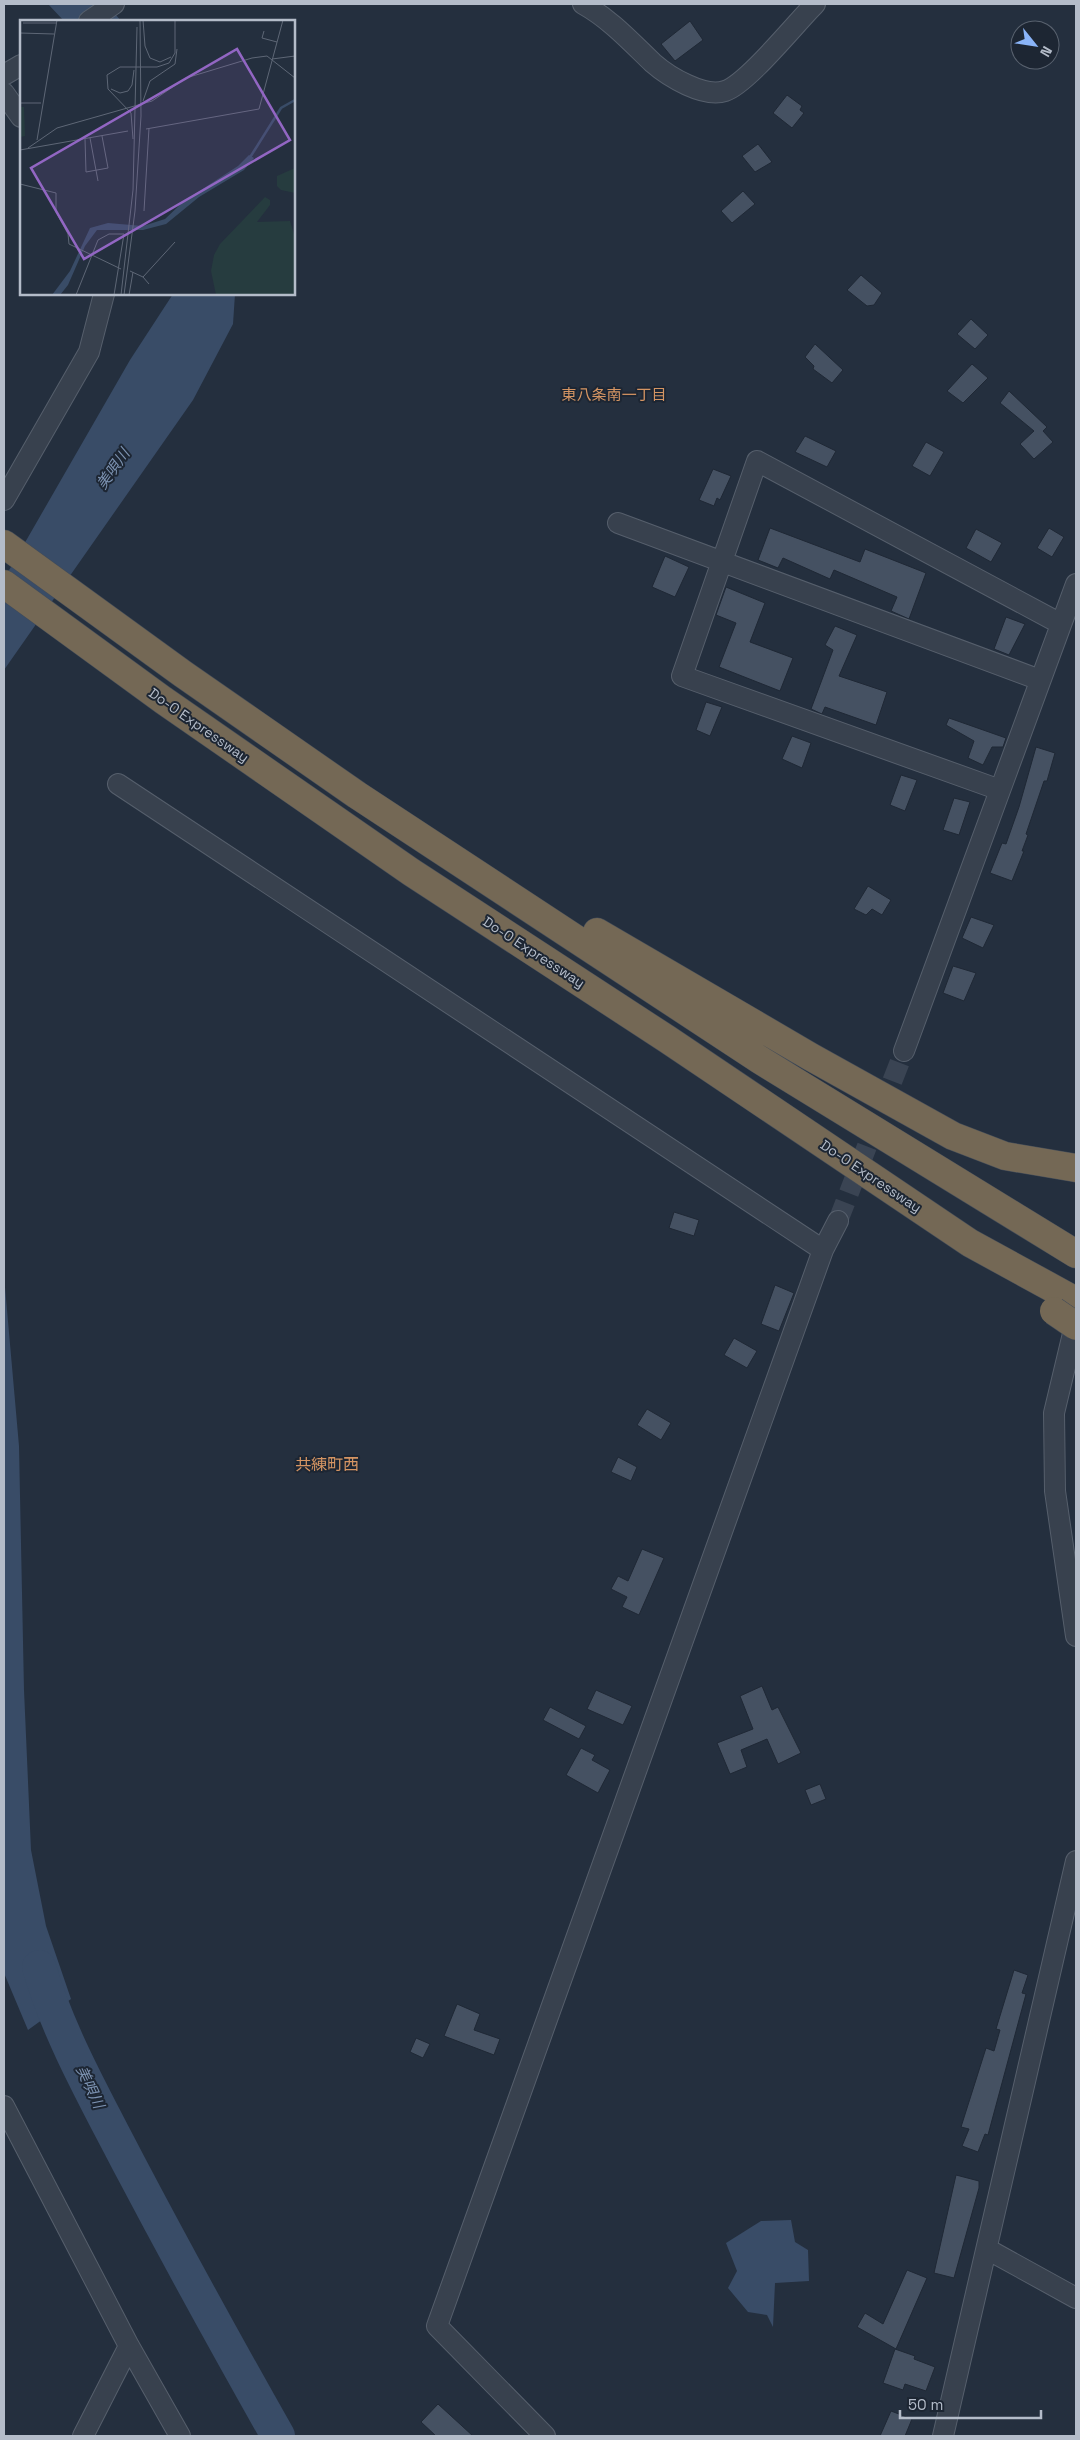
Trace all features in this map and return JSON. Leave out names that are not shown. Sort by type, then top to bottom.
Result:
[{"type":"highway","points":[[4,544],[183,674],[357,795],[760,1060],[1076,1254]]},
{"type":"highway","name":"Do-O Expressway","points":[[4,584],[163,700],[411,872],[667,1039],[1068,1307],[1076,1326]]},
{"type":"highway","points":[[357,795],[536,895],[811,1058],[953,1136],[1006,1156],[1076,1168]]},
{"type":"street","points":[[90,20],[114,4]]},
{"type":"street","points":[[583,4],[598,12],[659,68],[702,92],[725,92],[744,80],[814,4]]},
{"type":"street","points":[[4,75],[20,66]]},
{"type":"street","points":[[4,93],[20,117]]},
{"type":"street","points":[[6,489],[89,352],[104,295]]},
{"type":"street","points":[[1000,790],[682,676],[757,461],[1061,624]]},
{"type":"street","points":[[618,523],[1040,680]]},
{"type":"street","points":[[904,1051],[1076,584]]},
{"type":"street","points":[[118,784],[823,1250]]},
{"type":"street","points":[[545,2436],[437,2326],[823,1250],[838,1220]]},
{"type":"street","points":[[1068,1307],[1054,1413],[1055,1491],[1076,1636]]},
{"type":"street","points":[[943,2436],[1076,1861]]},
{"type":"street","points":[[4,2106],[129,2346],[180,2436]]},
{"type":"street","points":[[987,2249],[1076,2298]]},
{"type":"street","points":[[83,2436],[129,2346]]},
{"type":"water","points":[[48,4],[107,4],[120,20],[63,20]]},
{"type":"water","points":[[172,295],[235,295],[233,324],[193,400],[4,670],[4,579],[130,360]]},
{"type":"water","points":[[4,1276],[19,1446],[24,1690],[31,1850],[46,1926],[71,1999],[28,2030],[4,1973]]},
{"type":"water","points":[[791,2220],[795,2242],[808,2250],[809,2281],[775,2283],[773,2327],[767,2315],[748,2312],[728,2288],[737,2271],[726,2243],[761,2221]]},
{"type":"building","points":[[690,21],[703,40],[675,61],[661,44]]},
{"type":"building","points":[[787,95],[802,106],[800,110],[804,113],[792,128],[773,113]]},
{"type":"building","points":[[758,144],[772,162],[755,172],[742,156]]},
{"type":"building","points":[[743,191],[755,204],[732,223],[721,211]]},
{"type":"building","points":[[861,275],[882,293],[874,305],[867,306],[847,290]]},
{"type":"building","points":[[971,319],[988,335],[975,349],[957,334]]},
{"type":"building","points":[[815,344],[843,370],[832,383],[813,369],[814,366],[805,357]]},
{"type":"building","points":[[972,364],[988,378],[963,403],[947,391]]},
{"type":"building","points":[[1009,391],[1047,427],[1043,431],[1053,442],[1034,459],[1020,444],[1034,431],[1000,403]]},
{"type":"building","points":[[805,436],[836,451],[827,467],[795,452]]},
{"type":"building","points":[[926,442],[944,452],[930,476],[912,466]]},
{"type":"building","points":[[713,469],[731,476],[720,500],[717,498],[714,506],[699,500]]},
{"type":"building","points":[[770,528],[860,562],[865,549],[926,573],[909,619],[891,611],[897,597],[834,570],[830,579],[783,558],[778,568],[758,560]]},
{"type":"building","points":[[1049,528],[1064,537],[1052,557],[1037,548]]},
{"type":"building","points":[[976,529],[1002,543],[991,562],[966,548]]},
{"type":"building","points":[[665,556],[689,567],[675,597],[652,587]]},
{"type":"building","points":[[726,587],[765,603],[750,642],[793,658],[780,691],[719,667],[736,623],[716,615]]},
{"type":"building","points":[[1006,617],[1025,624],[1009,655],[994,649]]},
{"type":"building","points":[[835,626],[857,635],[839,676],[887,692],[876,725],[825,707],[822,714],[811,709],[833,650],[825,645]]},
{"type":"building","points":[[706,702],[722,707],[710,736],[696,730]]},
{"type":"building","points":[[949,718],[1006,738],[1003,747],[992,747],[983,765],[968,758],[974,741],[946,725]]},
{"type":"building","points":[[792,736],[811,743],[802,768],[782,759]]},
{"type":"building","points":[[1036,747],[1055,753],[1047,781],[1044,781],[1026,834],[1028,835],[1022,851],[1024,851],[1012,881],[990,873],[1002,843],[1006,844]]},
{"type":"building","points":[[901,775],[917,780],[905,811],[890,805]]},
{"type":"building","points":[[954,798],[970,802],[959,835],[943,830]]},
{"type":"building","points":[[868,886],[891,900],[882,915],[872,909],[866,915],[854,909]]},
{"type":"building","points":[[971,917],[994,925],[983,948],[962,938]]},
{"type":"building","points":[[953,966],[976,973],[964,1001],[943,993]]},
{"type":"building","points":[[674,1212],[699,1220],[694,1236],[669,1228]]},
{"type":"building","points":[[775,1285],[794,1293],[779,1331],[761,1324]]},
{"type":"building","points":[[734,1338],[757,1351],[747,1368],[724,1355]]},
{"type":"building","points":[[647,1409],[671,1423],[661,1440],[637,1425]]},
{"type":"building","points":[[618,1457],[637,1467],[631,1481],[611,1472]]},
{"type":"building","points":[[642,1549],[664,1558],[639,1615],[622,1607],[627,1597],[611,1589],[618,1576],[628,1581]]},
{"type":"building","points":[[762,1686],[772,1710],[778,1707],[801,1753],[778,1764],[767,1739],[741,1750],[747,1767],[730,1774],[717,1743],[753,1729],[740,1696]]},
{"type":"building","points":[[596,1690],[632,1706],[623,1725],[587,1709]]},
{"type":"building","points":[[550,1707],[586,1726],[579,1739],[543,1720]]},
{"type":"building","points":[[581,1748],[595,1755],[592,1760],[610,1770],[598,1793],[566,1775]]},
{"type":"building","points":[[820,1784],[826,1799],[811,1805],[805,1790]]},
{"type":"building","points":[[1014,1970],[1028,1975],[1022,1993],[1026,1994],[988,2135],[985,2134],[978,2152],[962,2146],[969,2129],[961,2127],[986,2048],[994,2051],[1000,2030],[996,2029]]},
{"type":"building","points":[[457,2004],[480,2014],[474,2030],[500,2039],[494,2055],[444,2036]]},
{"type":"building","points":[[416,2038],[430,2044],[423,2058],[410,2052]]},
{"type":"building","points":[[956,2175],[979,2181],[979,2188],[954,2278],[934,2273]]},
{"type":"building","points":[[907,2270],[927,2278],[896,2349],[857,2327],[865,2313],[883,2324]]},
{"type":"building","points":[[895,2349],[915,2356],[914,2359],[935,2367],[926,2391],[905,2384],[903,2390],[883,2383]]},
{"type":"building","points":[[438,2404],[473,2436],[436,2436],[421,2422]]},
{"type":"building","points":[[891,2411],[912,2419],[905,2436],[880,2436]]},
{"type":"waterway","name":"美唄川","points":[[39,1967],[67,2042],[91,2092],[278,2436]]},
{"type":"tunnel","points":[[838,1221],[904,1051]]},
{"type":"district","name":"東八条南一丁目","points":[[614,395]]},
{"type":"district","name":"共練町西","points":[[327,1464]]}]
